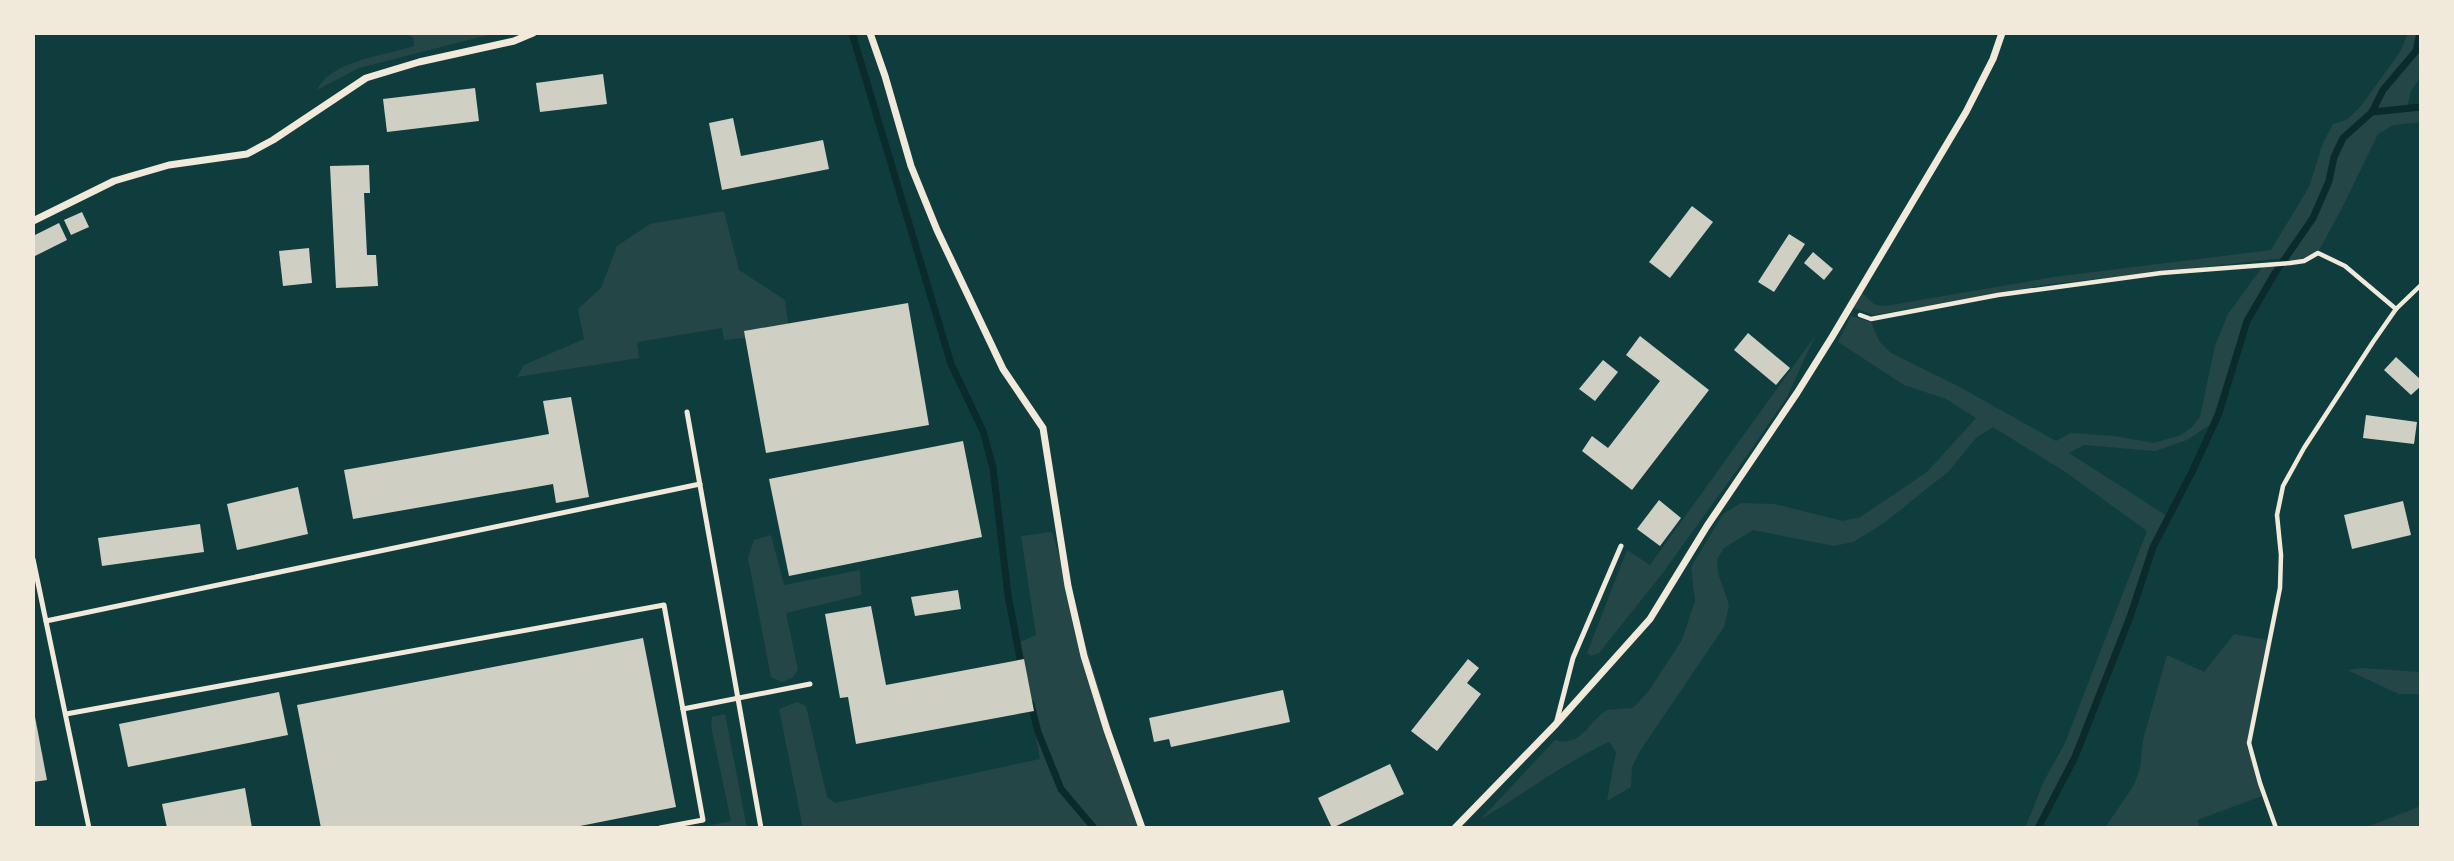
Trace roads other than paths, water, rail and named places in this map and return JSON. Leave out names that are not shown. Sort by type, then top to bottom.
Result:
[{"type":"street","points":[[33,221],[114,181],[169,165],[247,154],[273,140],[366,78],[419,62],[514,41],[533,33]]},
{"type":"street","points":[[870,33],[911,166],[937,230],[1003,369],[1043,428],[1068,586],[1084,656],[1142,828]]},
{"type":"street","points":[[1455,828],[1556,724],[1650,619],[1707,526],[1797,393],[1966,112],[1993,59],[2002,33]]},
{"type":"lane","points":[[687,412],[761,828]]},
{"type":"lane","points":[[46,621],[700,484]]},
{"type":"lane","points":[[1556,724],[1573,658],[1621,546]]},
{"type":"lane","points":[[33,559],[89,828]]},
{"type":"lane","points":[[66,713],[664,606],[703,820],[660,828]]},
{"type":"lane","points":[[683,709],[810,684]]},
{"type":"waterway","points":[[852,33],[951,364],[983,431],[993,468],[1008,595],[1022,669]]},
{"type":"waterway","points":[[2038,828],[2075,757],[2130,617],[2153,547],[2219,413],[2247,321],[2275,273],[2313,218],[2343,138],[2372,112],[2383,90],[2416,51],[2420,33]]},
{"type":"waterway","points":[[2372,112],[2421,107]]},
{"type":"waterway","points":[[1031,704],[1038,732],[1061,789],[1094,828]]}]
